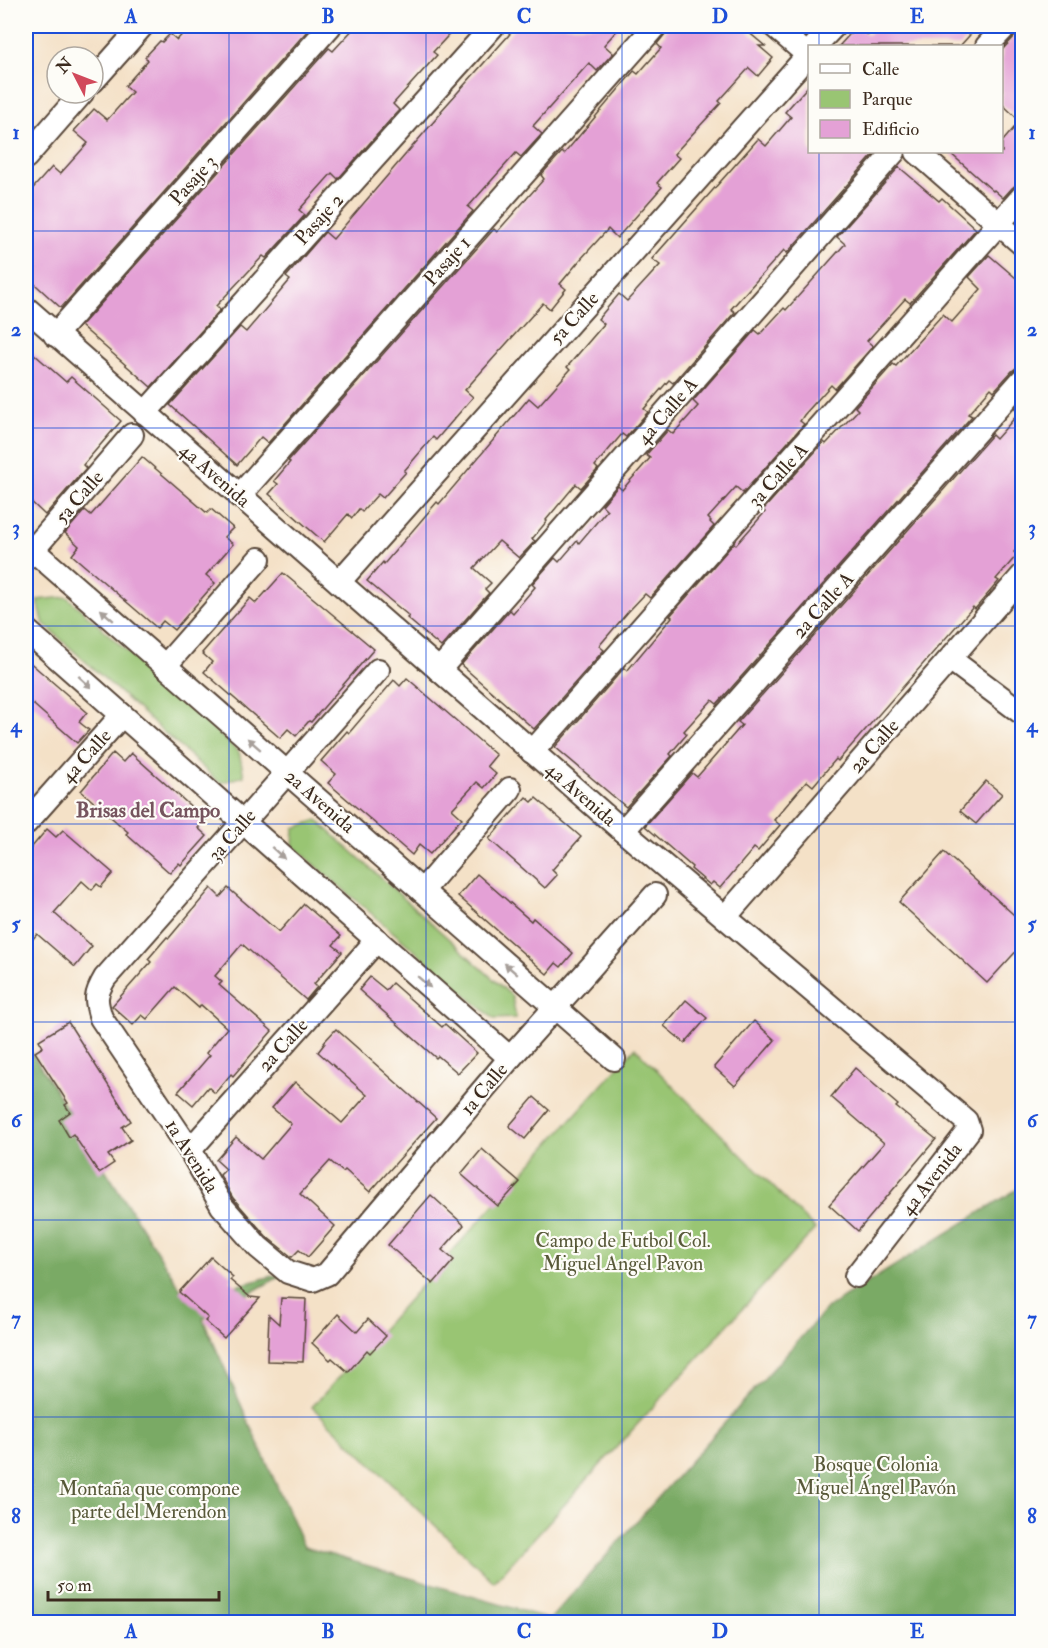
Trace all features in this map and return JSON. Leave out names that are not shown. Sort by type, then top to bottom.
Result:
[{"type":"street","points":[[105,68],[142,26]]},
{"type":"street","name":"Pasaje 3","points":[[55,335],[330,26]]},
{"type":"street","name":"Pasaje 2","points":[[145,413],[493,26]]},
{"type":"street","name":"Pasaje 1","points":[[239,495],[655,26]]},
{"type":"street","points":[[774,26],[808,52]]},
{"type":"street","name":"5a Calle","points":[[817,45],[834,26]]},
{"type":"street","points":[[988,45],[1006,26]]},
{"type":"street","name":"5a Calle","points":[[339,582],[808,55]]},
{"type":"street","points":[[26,157],[72,105]]},
{"type":"street","name":"4a Calle A","points":[[439,670],[893,153]]},
{"type":"street","points":[[918,153],[1023,244]]},
{"type":"street","name":"3a Calle A","points":[[532,752],[1023,197]]},
{"type":"street","name":"4a Avenida","points":[[26,308],[623,831],[966,1121],[969,1130],[856,1276]]},
{"type":"street","name":"2a Calle A","points":[[623,831],[1023,380]]},
{"type":"street","name":"5a Calle","points":[[28,551],[132,435]]},
{"type":"street","name":"2a Avenida","points":[[28,551],[165,666],[614,1059]]},
{"type":"street","points":[[165,666],[259,559]]},
{"type":"street","name":"2a Calle","points":[[725,917],[1023,576]]},
{"type":"street","points":[[26,630],[510,1058]]},
{"type":"street","points":[[950,659],[1023,713]]},
{"type":"street","name":"3a Calle","points":[[97,1005],[97,991],[105,978],[378,670]]},
{"type":"street","name":"4a Calle","points":[[26,823],[123,716]]},
{"type":"street","points":[[422,891],[510,789]]},
{"type":"street","name":"1a Calle","points":[[313,1280],[327,1274],[510,1058],[655,895]]},
{"type":"street","name":"2a Calle","points":[[190,1150],[377,940]]},
{"type":"street","name":"1a Avenida","points":[[97,1005],[101,1018],[190,1150],[222,1206],[258,1247],[288,1272],[313,1280]]},
{"type":"green space","points":[[67,597],[239,752],[244,776],[220,783],[44,624],[37,600]]},
{"type":"green space","points":[[317,820],[512,996],[516,1018],[494,1019],[293,846],[294,828]]},
{"type":"green space","points":[[26,1044],[187,1299],[288,1272],[203,1319],[304,1547],[550,1619],[827,1308],[1022,1186],[1022,1622],[26,1622]]},
{"type":"green space","name":"Campo de Futbol Col. Miguel Angel Pavon","points":[[635,1048],[815,1229],[494,1582],[312,1407]]},
{"type":"building","points":[[190,26],[303,26],[308,30],[61,308],[26,276],[26,196],[52,167],[60,174],[88,143],[74,131],[94,109],[107,120],[132,92],[125,86],[148,60],[145,57],[170,34],[177,40]]},
{"type":"building","points":[[356,26],[457,26],[433,52],[437,55],[393,104],[399,110],[338,179],[332,173],[299,210],[305,215],[266,258],[263,256],[216,306],[220,310],[151,387],[81,326],[329,48],[333,51]]},
{"type":"building","points":[[517,26],[621,26],[604,45],[613,53],[597,71],[589,63],[533,126],[542,134],[521,157],[516,153],[468,207],[473,211],[268,443],[261,437],[237,465],[170,405],[240,327],[246,332],[290,280],[286,277],[325,232],[333,239],[441,111]]},
{"type":"building","points":[[668,26],[741,26],[765,46],[759,46],[773,58],[758,76],[749,68],[719,101],[721,103],[674,154],[679,158],[657,183],[662,187],[617,238],[608,229],[580,260],[560,284],[566,289],[550,309],[543,303],[465,390],[473,397],[436,440],[433,437],[383,498],[378,494],[362,512],[359,509],[352,518],[348,514],[324,542],[269,494],[278,484],[274,481],[290,462],[288,461],[494,229],[497,232],[544,179],[541,175],[562,152],[564,154],[634,71],[638,74],[661,48],[657,44]]},
{"type":"building","points":[[857,26],[868,35],[876,26],[978,26],[961,45],[840,45]]},
{"type":"building","points":[[1019,26],[1023,26],[1023,184],[1017,184],[1003,198],[950,153],[1003,153],[1003,141],[1020,121],[1003,105],[1003,49],[1016,35]]},
{"type":"building","points":[[808,86],[808,153],[875,153],[787,253],[784,250],[731,309],[735,312],[673,383],[669,380],[644,409],[648,412],[626,437],[622,434],[595,466],[598,469],[581,488],[576,484],[532,539],[535,541],[519,558],[499,541],[474,568],[491,583],[485,589],[489,593],[441,647],[407,618],[409,616],[367,581],[437,502],[439,504],[529,398],[538,406],[570,370],[567,367],[604,324],[598,319],[619,294],[627,301],[660,265],[652,259],[758,139],[766,146],[791,117],[785,112]]},
{"type":"building","points":[[899,167],[939,201],[942,198],[976,229],[910,303],[905,299],[867,341],[873,346],[835,389],[831,385],[804,415],[800,421],[804,424],[743,493],[736,487],[708,518],[714,526],[650,598],[645,594],[628,612],[599,646],[604,650],[534,729],[461,665],[510,610],[513,613],[535,587],[532,584],[555,558],[559,562],[577,541],[579,543],[607,510],[602,505],[618,486],[622,490],[650,458],[646,455],[668,430],[673,434],[698,406],[693,401],[755,330],[760,334],[784,308],[786,310],[845,244],[837,237]]},
{"type":"building","points":[[989,255],[1023,284],[1023,367],[1017,367],[1012,371],[994,391],[991,388],[968,414],[972,416],[717,704],[712,700],[684,731],[687,734],[670,754],[672,756],[626,807],[555,747],[624,668],[627,671],[672,617],[670,616],[734,543],[736,545],[765,512],[763,510],[824,442],[826,444],[858,410],[855,407],[893,364],[896,366],[943,314],[952,322],[981,289],[969,277]]},
{"type":"building","points":[[26,347],[66,382],[71,377],[121,421],[83,465],[86,468],[45,515],[26,497]]},
{"type":"building","points":[[1023,400],[1023,543],[1014,552],[1017,555],[996,579],[999,581],[975,609],[973,607],[838,761],[836,759],[813,786],[807,781],[774,820],[780,825],[758,851],[754,848],[720,888],[713,882],[710,885],[645,826],[692,773],[697,777],[742,725],[738,722],[992,435],[996,439],[1019,413],[1015,409]]},
{"type":"building","points":[[142,457],[207,513],[211,509],[233,528],[224,537],[233,544],[206,575],[215,583],[174,630],[163,621],[157,628],[72,555],[79,546],[65,533],[85,510],[91,515]]},
{"type":"building","points":[[283,573],[374,649],[311,722],[309,721],[296,736],[288,729],[280,738],[204,672],[212,662],[202,653],[250,598],[256,603]]},
{"type":"building","points":[[26,659],[87,712],[79,722],[89,730],[77,743],[26,698]]},
{"type":"building","points":[[407,678],[496,755],[487,766],[496,774],[484,788],[477,782],[452,809],[462,818],[430,854],[419,845],[412,855],[328,783],[336,774],[321,761],[347,731],[349,733],[394,680],[400,686]]},
{"type":"building","points":[[113,753],[123,762],[131,753],[206,820],[198,828],[207,836],[181,865],[179,863],[170,873],[81,791]]},
{"type":"building","points":[[986,781],[1002,794],[976,824],[960,811]]},
{"type":"building","points":[[526,797],[532,802],[536,798],[581,837],[552,870],[557,875],[545,888],[489,839]]},
{"type":"building","points":[[47,829],[56,837],[63,830],[113,873],[101,887],[97,884],[92,890],[82,881],[54,913],[92,946],[75,967],[37,934],[26,947],[26,854]]},
{"type":"building","points":[[944,852],[1023,923],[1023,944],[987,983],[899,902]]},
{"type":"building","points":[[477,874],[531,921],[533,918],[573,953],[561,967],[556,963],[547,974],[458,896]]},
{"type":"building","points":[[211,888],[220,897],[228,888],[279,932],[304,904],[341,936],[333,945],[342,952],[314,984],[317,987],[306,1000],[242,944],[215,976],[222,982],[219,985],[272,1031],[215,1093],[208,1087],[193,1105],[178,1092],[210,1055],[206,1053],[227,1028],[201,1005],[199,1008],[175,987],[147,1019],[142,1015],[133,1025],[112,1006],[151,962],[148,959]]},
{"type":"building","points":[[370,977],[386,990],[392,983],[442,1027],[445,1024],[477,1053],[458,1073],[438,1056],[436,1058],[359,990]]},
{"type":"building","points":[[686,1000],[707,1018],[685,1043],[664,1026]]},
{"type":"building","points":[[754,1021],[775,1040],[735,1086],[714,1067]]},
{"type":"building","points":[[68,1022],[131,1121],[122,1127],[131,1140],[108,1155],[114,1163],[99,1173],[73,1134],[69,1137],[59,1120],[70,1112],[65,1105],[68,1103],[35,1052],[43,1047],[39,1040]]},
{"type":"building","points":[[336,1029],[436,1118],[370,1192],[345,1170],[343,1172],[330,1161],[300,1194],[335,1226],[308,1257],[299,1250],[292,1257],[267,1237],[233,1198],[220,1175],[226,1169],[216,1160],[236,1137],[261,1159],[291,1124],[272,1108],[295,1082],[342,1123],[367,1095],[318,1052]]},
{"type":"building","points":[[855,1068],[898,1105],[896,1107],[936,1139],[858,1231],[829,1205],[884,1143],[831,1097]]},
{"type":"building","points":[[534,1097],[549,1110],[525,1139],[509,1126]]},
{"type":"building","points":[[482,1149],[520,1182],[498,1206],[461,1174]]},
{"type":"building","points":[[431,1195],[464,1225],[442,1250],[454,1260],[433,1284],[388,1245]]},
{"type":"building","points":[[211,1257],[233,1277],[230,1280],[250,1297],[260,1298],[224,1338],[205,1321],[208,1318],[179,1292]]},
{"type":"building","points":[[281,1298],[306,1299],[303,1362],[267,1361],[269,1315],[279,1324]]},
{"type":"building","points":[[338,1314],[357,1332],[368,1319],[386,1336],[370,1353],[367,1350],[348,1372],[332,1358],[330,1360],[312,1343]]},
{"type":"district","name":"Brisas del Campo","points":[[148,810]]},
{"type":"park label","name":"Bosque Colonia Miguel Ángel Pavón","points":[[876,1476]]},
{"type":"park label","name":"Montaña que compone parte del Merendon","points":[[149,1500]]}]
